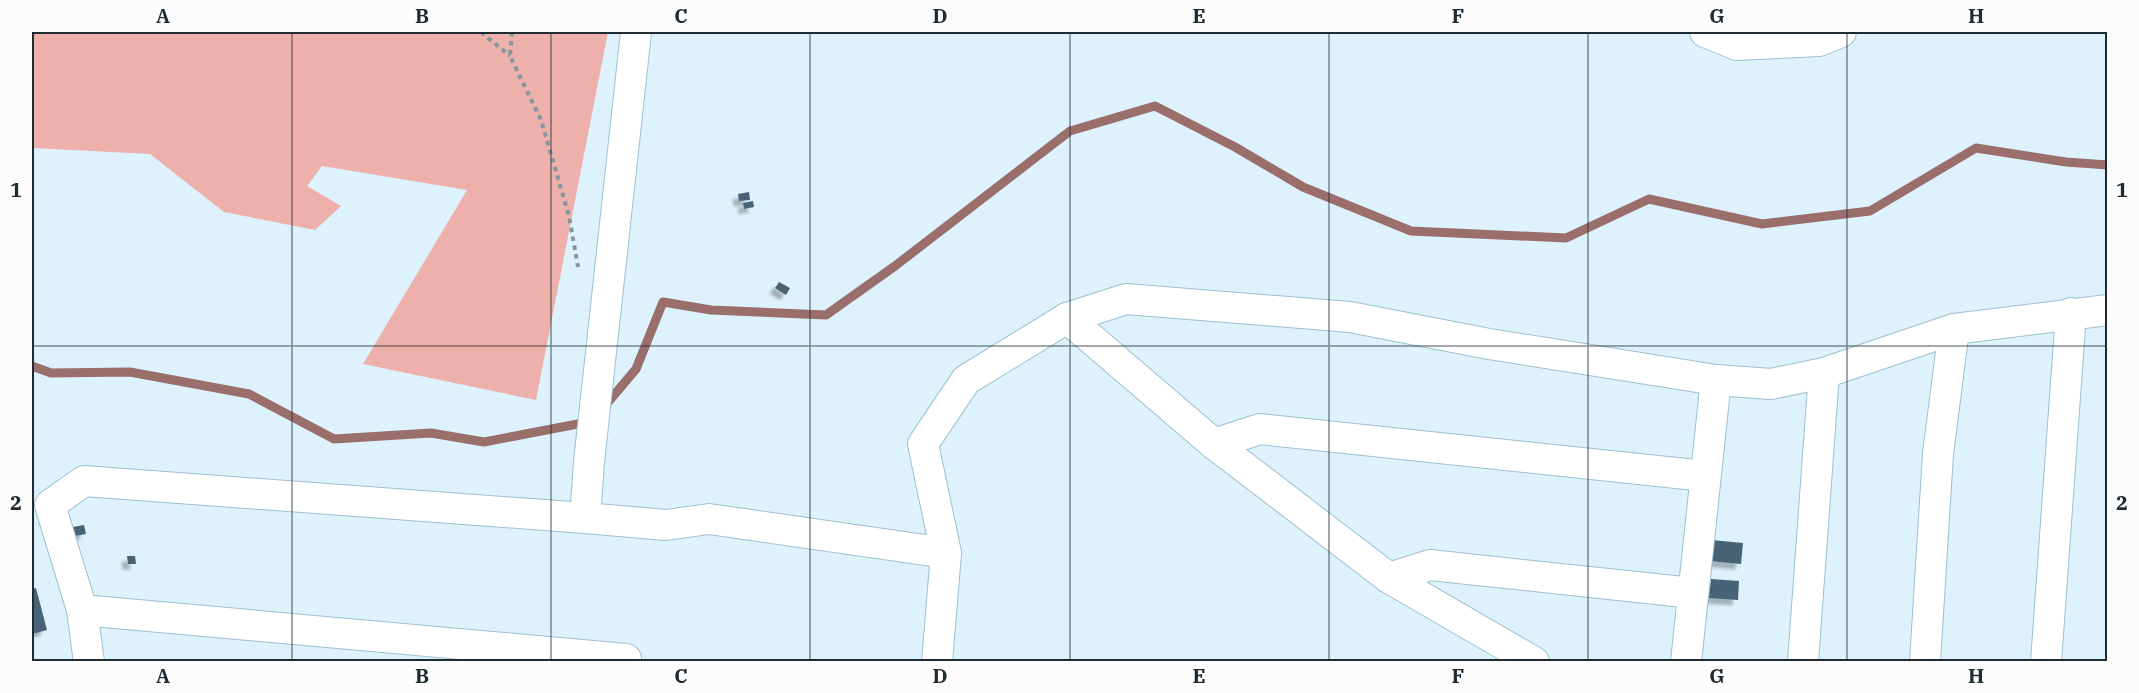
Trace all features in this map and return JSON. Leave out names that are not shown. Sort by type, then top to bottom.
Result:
[{"type":"street","points":[[585,518],[589,462],[636,32]]},
{"type":"street","points":[[1705,32],[1737,45],[1819,41],[1841,32]]},
{"type":"street","points":[[937,662],[946,553],[923,444],[966,380],[1067,318],[1126,299],[1350,317],[1488,344],[1716,380],[1771,384],[1824,373],[1954,329],[2108,310]]},
{"type":"street","points":[[2046,662],[2071,313]]},
{"type":"street","points":[[1067,318],[1214,444],[1389,578],[1534,662]]},
{"type":"street","points":[[1925,662],[1938,454],[1954,329]]},
{"type":"street","points":[[1803,662],[1824,373]]},
{"type":"street","points":[[1686,662],[1716,380]]},
{"type":"street","points":[[1214,444],[1260,429],[1705,476]]},
{"type":"street","points":[[89,662],[82,610],[51,505],[84,481],[666,525],[709,519],[946,553]]},
{"type":"street","points":[[1389,578],[1430,565],[1693,593]]},
{"type":"street","points":[[82,610],[626,659]]},
{"type":"path","points":[[481,32],[510,56],[541,120],[569,216],[579,272]]},
{"type":"path","points":[[510,56],[512,32]]},
{"type":"shaded area","points":[[32,32],[608,32],[536,400],[363,364],[467,190],[322,166],[307,186],[341,206],[315,230],[224,212],[150,154],[32,148]]},
{"type":"building","points":[[749,192],[750,200],[739,201],[738,194]]},
{"type":"building","points":[[753,201],[754,207],[744,209],[743,203]]},
{"type":"building","points":[[779,282],[790,288],[786,295],[775,288]]},
{"type":"building","points":[[84,525],[86,534],[75,536],[73,527]]},
{"type":"building","points":[[1712,540],[1743,543],[1741,564],[1710,561]]},
{"type":"building","points":[[127,556],[135,556],[136,564],[128,564]]},
{"type":"building","points":[[1711,579],[1739,581],[1738,600],[1709,598]]},
{"type":"building","points":[[36,588],[47,630],[32,634],[32,589]]},
{"type":"waterway","points":[[604,407],[636,369],[663,302],[711,310],[826,315],[895,266],[1070,131],[1155,106],[1235,147],[1303,187],[1411,231],[1566,238],[1649,199],[1762,224],[1870,211],[1976,148],[2066,162],[2108,165]]},
{"type":"waterway","points":[[32,366],[51,373],[130,372],[249,394],[334,439],[431,433],[484,442],[588,422]]}]
